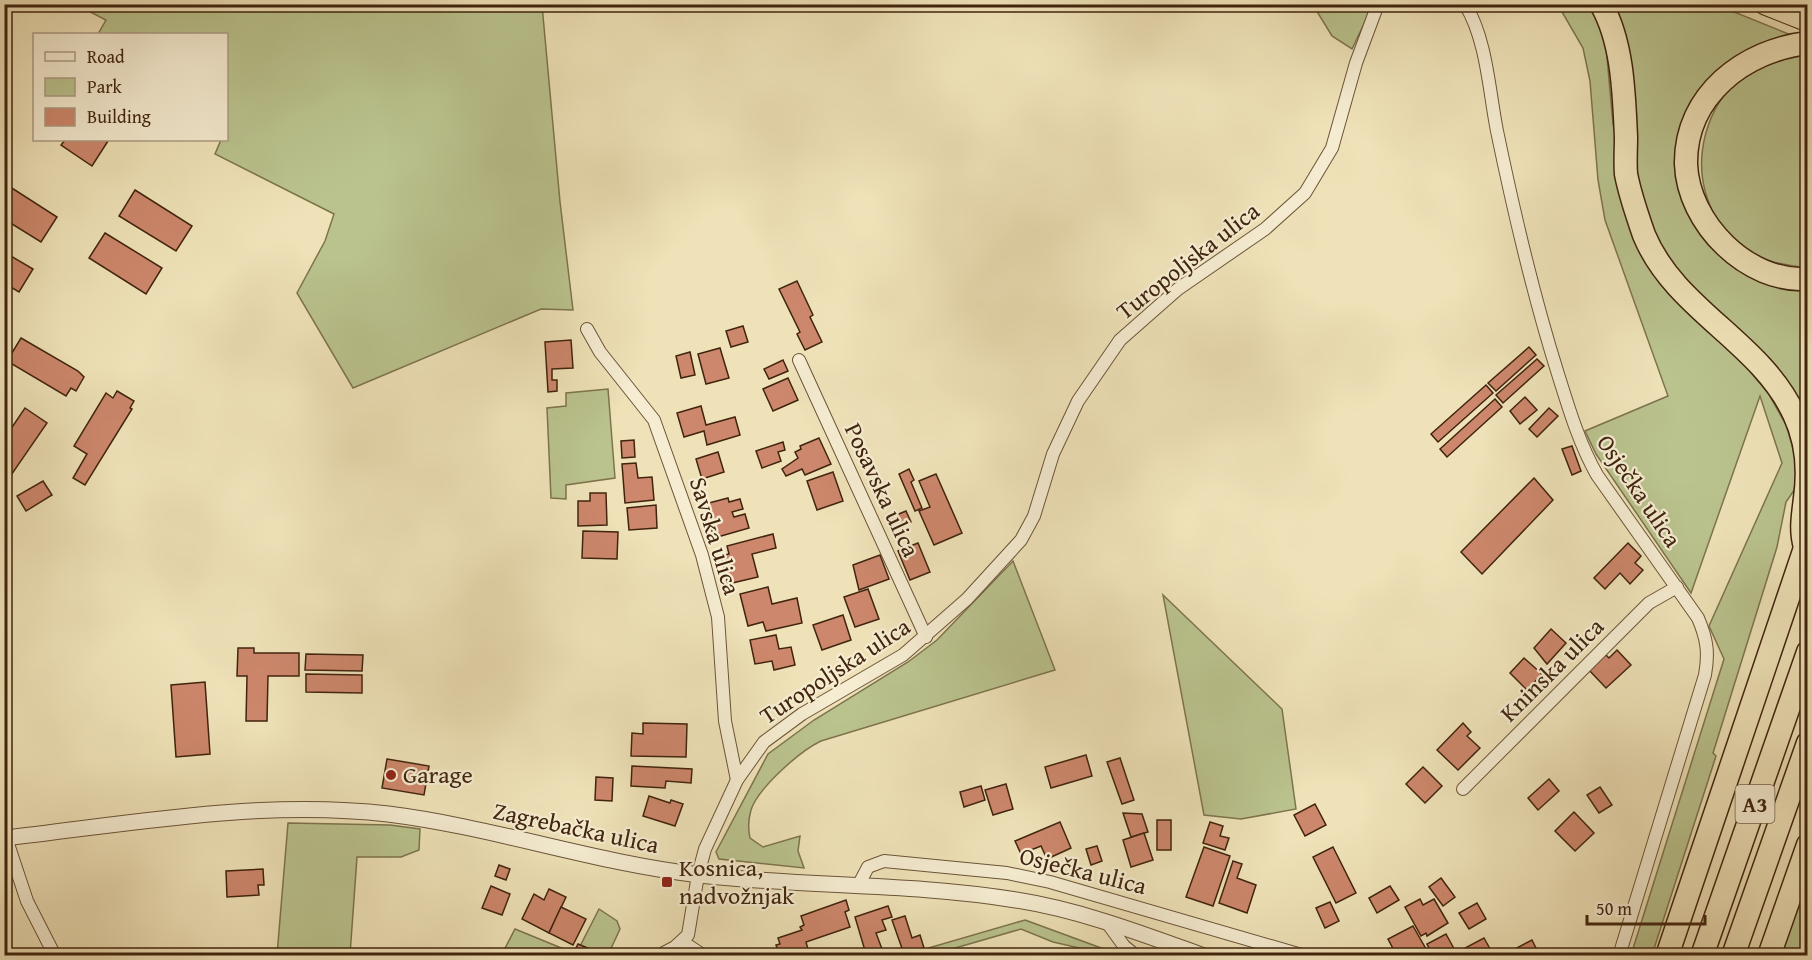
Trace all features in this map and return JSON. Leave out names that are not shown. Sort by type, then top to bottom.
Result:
[{"type":"highway","points":[[1601,4],[1615,41],[1620,64],[1626,172],[1641,225],[1658,264],[1683,293],[1757,361],[1771,377],[1794,414],[1808,462],[1801,531],[1806,543],[1667,956]]},
{"type":"highway","points":[[1765,4],[1808,21]]},
{"type":"highway","points":[[1808,43],[1765,52],[1745,62],[1725,77],[1708,96],[1695,120],[1686,164],[1699,210],[1728,248],[1745,262],[1767,272],[1808,279]]},
{"type":"highway","name":"A3","points":[[1702,956],[1808,652]]},
{"type":"highway","name":"A3","points":[[1733,956],[1808,743]]},
{"type":"highway","points":[[1769,956],[1808,845]]},
{"type":"street","name":"Turopoljska ulica","points":[[683,942],[688,935],[698,875],[716,823],[737,780],[752,756],[778,729],[903,655],[926,637],[975,591],[1021,540],[1034,516],[1053,454],[1078,401],[1120,340],[1178,289],[1265,229],[1305,193],[1332,148],[1359,54],[1378,4]]},
{"type":"street","name":"Osječka ulica","points":[[1465,4],[1475,27],[1483,57],[1507,178],[1533,285],[1574,426],[1597,475],[1698,618],[1706,637],[1708,653],[1705,675],[1619,956]]},
{"type":"street","name":"Savska ulica","points":[[587,330],[600,352],[654,420],[702,555],[718,617],[724,721],[737,780]]},
{"type":"street","name":"Posavska ulica","points":[[799,360],[926,637]]},
{"type":"street","name":"Kninska ulica","points":[[1463,789],[1649,603],[1677,587]]},
{"type":"street","name":"Zagrebačka ulica","points":[[5,838],[247,812],[350,811],[451,825],[698,875],[1016,900],[1055,908],[1204,956]]},
{"type":"street","points":[[5,838],[27,901],[55,956]]},
{"type":"street","name":"Osječka ulica","points":[[858,886],[868,867],[884,861],[1007,873],[1085,890],[1305,956]]},
{"type":"street","points":[[1108,924],[1124,946],[1136,956]]},
{"type":"street","points":[[658,956],[683,942],[704,956]]},
{"type":"green space","points":[[77,5],[542,5],[560,202],[573,310],[541,309],[353,388],[297,293],[325,241],[334,214],[215,154],[221,141],[228,141],[228,33],[99,33],[106,20]]},
{"type":"green space","points":[[1313,5],[1373,5],[1352,49],[1332,36]]},
{"type":"green space","points":[[1558,5],[1589,5],[1598,20],[1606,46],[1613,124],[1638,247],[1660,282],[1748,369],[1768,393],[1786,425],[1794,452],[1797,486],[1786,502],[1777,547],[1713,753],[1716,756],[1652,955],[1631,955],[1724,659],[1709,626],[1782,463],[1760,396],[1691,593],[1596,454],[1585,431],[1668,396],[1605,220],[1598,180],[1590,81],[1583,48]]},
{"type":"green space","points":[[1613,5],[1717,5],[1796,37],[1775,41],[1745,54],[1724,72],[1690,113],[1695,221],[1807,288],[1807,428],[1664,254],[1653,233],[1639,184]]},
{"type":"green space","points":[[1807,55],[1806,268],[1759,257],[1725,230],[1708,200],[1702,167],[1706,134],[1719,103],[1741,78],[1770,61]]},
{"type":"green space","points":[[608,389],[615,478],[566,485],[566,499],[551,498],[547,408],[566,406],[566,393]]},
{"type":"green space","points":[[1013,561],[1055,670],[821,741],[812,746],[791,761],[762,791],[749,817],[750,838],[763,847],[800,836],[798,851],[804,868],[719,859],[716,852],[768,754],[814,720],[908,662],[937,640]]},
{"type":"green space","points":[[1163,595],[1282,709],[1296,809],[1241,819],[1204,815]]},
{"type":"green space","points":[[288,823],[390,825],[420,829],[419,850],[401,857],[357,857],[350,955],[277,955]]},
{"type":"green space","points":[[1807,874],[1807,955],[1779,956]]},
{"type":"green space","points":[[599,909],[617,921],[620,929],[608,955],[501,956],[515,929],[576,954]]},
{"type":"green space","points":[[1025,920],[1112,952],[1110,955],[1053,942],[1021,929],[931,955],[901,956]]},
{"type":"building","points":[[64,141],[108,141],[92,166],[61,145]]},
{"type":"building","points":[[4,183],[57,217],[41,242],[4,219]]},
{"type":"building","points":[[135,190],[192,226],[176,251],[119,216]]},
{"type":"building","points":[[105,233],[162,268],[146,294],[89,258]]},
{"type":"building","points":[[4,252],[33,269],[19,292],[4,283]]},
{"type":"building","points":[[797,281],[813,315],[810,317],[822,342],[805,350],[797,334],[800,332],[779,289]]},
{"type":"building","points":[[743,326],[748,342],[731,347],[726,331]]},
{"type":"building","points":[[21,338],[78,371],[84,377],[76,391],[71,388],[66,396],[7,361]]},
{"type":"building","points":[[571,340],[573,368],[552,369],[552,380],[557,380],[557,391],[548,392],[545,342]]},
{"type":"building","points":[[1529,347],[1536,355],[1496,391],[1488,383]]},
{"type":"building","points":[[720,348],[729,378],[706,384],[698,354]]},
{"type":"building","points":[[690,352],[695,375],[681,378],[676,356]]},
{"type":"building","points":[[1537,359],[1544,366],[1503,403],[1496,395]]},
{"type":"building","points":[[783,360],[788,371],[769,379],[764,369]]},
{"type":"building","points":[[788,378],[798,400],[773,411],[763,389]]},
{"type":"building","points":[[1486,385],[1493,393],[1438,442],[1431,434]]},
{"type":"building","points":[[117,391],[134,401],[130,408],[132,409],[85,485],[73,478],[87,454],[74,446],[106,393],[113,398]]},
{"type":"building","points":[[1525,397],[1537,410],[1520,424],[1510,411]]},
{"type":"building","points":[[1495,399],[1502,407],[1447,457],[1440,449]]},
{"type":"building","points":[[701,406],[706,425],[735,417],[740,435],[707,445],[704,431],[684,437],[677,413]]},
{"type":"building","points":[[25,408],[47,423],[5,484],[4,439]]},
{"type":"building","points":[[1549,408],[1558,416],[1537,437],[1529,429]]},
{"type":"building","points":[[819,438],[831,464],[805,475],[802,469],[786,476],[782,469],[798,458],[795,452],[801,449],[800,446]]},
{"type":"building","points":[[634,440],[635,457],[622,458],[621,441]]},
{"type":"building","points":[[783,442],[785,450],[778,452],[781,461],[762,468],[756,451]]},
{"type":"building","points":[[1572,446],[1581,471],[1572,475],[1562,449]]},
{"type":"building","points":[[718,452],[724,472],[702,479],[696,459]]},
{"type":"building","points":[[636,463],[638,478],[652,477],[654,500],[625,503],[622,464]]},
{"type":"building","points":[[909,469],[914,480],[911,482],[922,508],[915,511],[899,474]]},
{"type":"building","points":[[833,472],[843,501],[817,510],[807,481]]},
{"type":"building","points":[[936,474],[962,533],[934,545],[919,511],[930,507],[919,481]]},
{"type":"building","points":[[1534,478],[1553,500],[1482,574],[1461,552]]},
{"type":"building","points":[[43,481],[52,495],[26,511],[17,496]]},
{"type":"building","points":[[590,493],[606,493],[607,525],[578,526],[578,501],[590,501]]},
{"type":"building","points":[[728,498],[729,502],[740,499],[743,509],[732,512],[734,517],[745,514],[749,528],[714,538],[705,504]]},
{"type":"building","points":[[656,505],[657,528],[629,530],[627,508]]},
{"type":"building","points":[[906,511],[911,522],[894,530],[889,518]]},
{"type":"building","points":[[583,531],[618,532],[617,559],[582,558]]},
{"type":"building","points":[[773,534],[776,548],[752,554],[758,577],[728,584],[721,556],[729,554],[727,546]]},
{"type":"building","points":[[918,543],[930,572],[910,580],[898,551]]},
{"type":"building","points":[[1628,543],[1641,556],[1635,563],[1643,570],[1630,584],[1620,573],[1605,589],[1594,578]]},
{"type":"building","points":[[880,555],[889,579],[859,590],[853,565]]},
{"type":"building","points":[[768,587],[772,604],[797,598],[802,623],[766,631],[763,622],[748,626],[740,594]]},
{"type":"building","points":[[868,589],[879,619],[855,627],[844,597]]},
{"type":"building","points":[[843,615],[851,640],[822,650],[813,625]]},
{"type":"building","points":[[1551,629],[1566,643],[1547,664],[1534,648]]},
{"type":"building","points":[[776,635],[779,649],[791,647],[795,665],[774,670],[772,661],[755,664],[750,640]]},
{"type":"building","points":[[238,648],[254,648],[254,653],[299,653],[299,676],[268,676],[267,721],[246,721],[247,676],[237,676]]},
{"type":"building","points":[[1617,650],[1631,665],[1606,688],[1588,669],[1604,653],[1609,658]]},
{"type":"building","points":[[306,654],[363,655],[362,671],[305,670]]},
{"type":"building","points":[[1524,658],[1542,674],[1527,690],[1510,673]]},
{"type":"building","points":[[306,674],[362,675],[362,693],[306,692]]},
{"type":"building","points":[[205,682],[210,754],[176,757],[171,685]]},
{"type":"building","points":[[643,723],[687,724],[686,757],[631,756],[632,733],[643,734]]},
{"type":"building","points":[[1463,723],[1471,732],[1467,736],[1480,748],[1458,770],[1437,750]]},
{"type":"building","points":[[1086,755],[1092,776],[1051,788],[1045,767]]},
{"type":"building","points":[[1120,758],[1134,800],[1122,804],[1107,762]]},
{"type":"building","points":[[387,759],[429,766],[424,795],[382,788]]},
{"type":"building","points":[[632,766],[692,769],[691,783],[666,781],[665,788],[631,786]]},
{"type":"building","points":[[1423,767],[1442,786],[1425,803],[1406,784]]},
{"type":"building","points":[[596,777],[613,778],[612,801],[595,800]]},
{"type":"building","points":[[1549,779],[1559,791],[1538,810],[1528,798]]},
{"type":"building","points":[[1006,784],[1013,809],[993,815],[985,790]]},
{"type":"building","points":[[981,786],[985,800],[964,807],[960,792]]},
{"type":"building","points":[[1600,787],[1612,805],[1599,813],[1587,795]]},
{"type":"building","points":[[649,796],[670,803],[671,800],[683,804],[675,826],[643,816]]},
{"type":"building","points":[[1315,804],[1326,825],[1305,836],[1294,815]]},
{"type":"building","points":[[1574,812],[1594,833],[1575,851],[1555,831]]},
{"type":"building","points":[[1123,813],[1142,814],[1148,832],[1131,837]]},
{"type":"building","points":[[1157,820],[1171,820],[1171,850],[1157,850]]},
{"type":"building","points":[[1060,822],[1071,848],[1047,859],[1041,846],[1021,854],[1015,841]]},
{"type":"building","points":[[1210,822],[1223,826],[1220,836],[1229,838],[1225,850],[1203,843]]},
{"type":"building","points":[[1144,833],[1153,860],[1131,867],[1123,840]]},
{"type":"building","points":[[1097,846],[1102,861],[1091,865],[1086,849]]},
{"type":"building","points":[[1204,847],[1230,856],[1213,906],[1186,897]]},
{"type":"building","points":[[1333,847],[1356,893],[1336,903],[1313,857]]},
{"type":"building","points":[[1233,861],[1242,864],[1237,878],[1256,885],[1247,913],[1219,903]]},
{"type":"building","points":[[499,865],[510,869],[506,880],[495,876]]},
{"type":"building","points":[[263,869],[264,885],[258,885],[259,895],[227,897],[226,871]]},
{"type":"building","points":[[1441,878],[1455,897],[1443,906],[1429,887]]},
{"type":"building","points":[[491,886],[510,894],[502,915],[482,908]]},
{"type":"building","points":[[1390,886],[1399,900],[1377,913],[1369,898]]},
{"type":"building","points":[[549,889],[566,897],[549,933],[522,919],[534,894],[544,900]]},
{"type":"building","points":[[1420,899],[1423,905],[1434,899],[1448,923],[1427,936],[1426,933],[1421,936],[1405,907]]},
{"type":"building","points":[[846,900],[849,910],[845,912],[850,927],[806,942],[810,956],[773,956],[772,952],[778,951],[776,945],[780,944],[778,938],[802,930],[800,927],[804,925],[801,916]]},
{"type":"building","points":[[1330,902],[1339,921],[1325,928],[1316,908]]},
{"type":"building","points":[[1477,903],[1486,919],[1469,929],[1459,913]]},
{"type":"building","points":[[888,906],[892,917],[882,920],[886,930],[876,933],[882,949],[866,954],[855,917]]},
{"type":"building","points":[[561,907],[586,919],[573,945],[549,933]]},
{"type":"building","points":[[905,916],[912,938],[920,935],[924,948],[904,954],[892,920]]},
{"type":"building","points":[[1413,926],[1426,949],[1414,956],[1397,956],[1388,939]]},
{"type":"building","points":[[1446,934],[1458,956],[1433,956],[1427,944]]},
{"type":"building","points":[[1484,938],[1494,956],[1468,956],[1465,948]]},
{"type":"building","points":[[1532,940],[1540,956],[1514,956],[1511,951]]},
{"type":"building","points":[[578,944],[602,954],[601,956],[581,956],[574,952]]},
{"type":"building","points":[[437,949],[452,950],[451,956],[437,956]]},
{"type":"place","name":"Garage","points":[[391,775]]},
{"type":"place","name":"Kosnica, nadvožnjak","points":[[667,882]]}]
